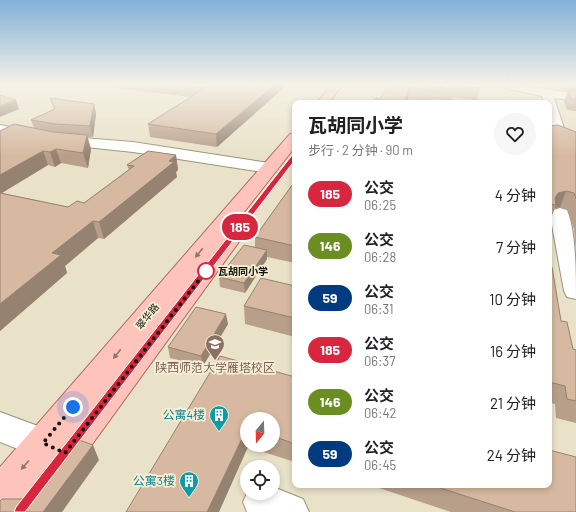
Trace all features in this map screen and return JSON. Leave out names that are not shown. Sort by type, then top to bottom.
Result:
[{"type":"main road","name":"翠华路","points":[[20,512],[54,448],[269,168],[292,141]]},
{"type":"main road","name":"翠华路","points":[[0,495],[54,448],[292,160]]},
{"type":"street","points":[[552,109],[559,131]]},
{"type":"street","points":[[0,129],[58,140],[133,147],[269,168]]},
{"type":"street","points":[[560,214],[576,291]]},
{"type":"street","points":[[0,427],[54,448]]},
{"type":"building","points":[[54,108],[93,108],[90,126],[55,124],[31,120],[55,109]]},
{"type":"building","points":[[174,108],[247,108],[216,134],[148,124]]},
{"type":"building","points":[[14,124],[53,132],[87,135],[83,153],[56,149],[50,152],[43,151],[0,175],[0,131]]},
{"type":"building","points":[[558,125],[576,132],[576,199],[574,193],[566,191],[558,193],[555,198],[556,205],[552,204],[552,126]]},
{"type":"building","points":[[148,151],[176,155],[169,161],[174,162],[99,222],[93,221],[52,253],[61,255],[0,304],[0,193],[68,207],[77,201],[84,203],[134,166],[127,165]]},
{"type":"building","points":[[292,185],[292,245],[255,237]]},
{"type":"building","points":[[244,245],[267,250],[244,283],[219,277]]},
{"type":"building","points":[[552,267],[561,321],[567,322],[573,349],[576,350],[576,401],[567,399],[565,386],[552,383]]},
{"type":"building","points":[[261,278],[292,285],[292,317],[244,306]]},
{"type":"building","points":[[196,307],[226,314],[201,356],[168,347]]},
{"type":"building","points":[[220,356],[292,376],[292,443],[280,439],[280,412],[240,412],[240,443],[207,512],[126,512]]},
{"type":"building","points":[[79,440],[93,445],[43,512],[0,512],[0,501],[2,499],[34,499]]},
{"type":"building","points":[[552,451],[576,457],[576,512],[515,512],[440,488],[552,488]]},
{"type":"bus line","name":"185","points":[[20,512],[292,160]]},
{"type":"place","name":"瓦胡同小学","points":[[206,271]]},
{"type":"place","name":"陕西师范大学雁塔校区","points":[[215,361]]},
{"type":"place","name":"公寓4楼","points":[[219,432]]},
{"type":"place","name":"公寓3楼","points":[[189,498]]},
{"type":"route","points":[[73,407],[43,443],[65,453],[209,267],[206,271]]}]
